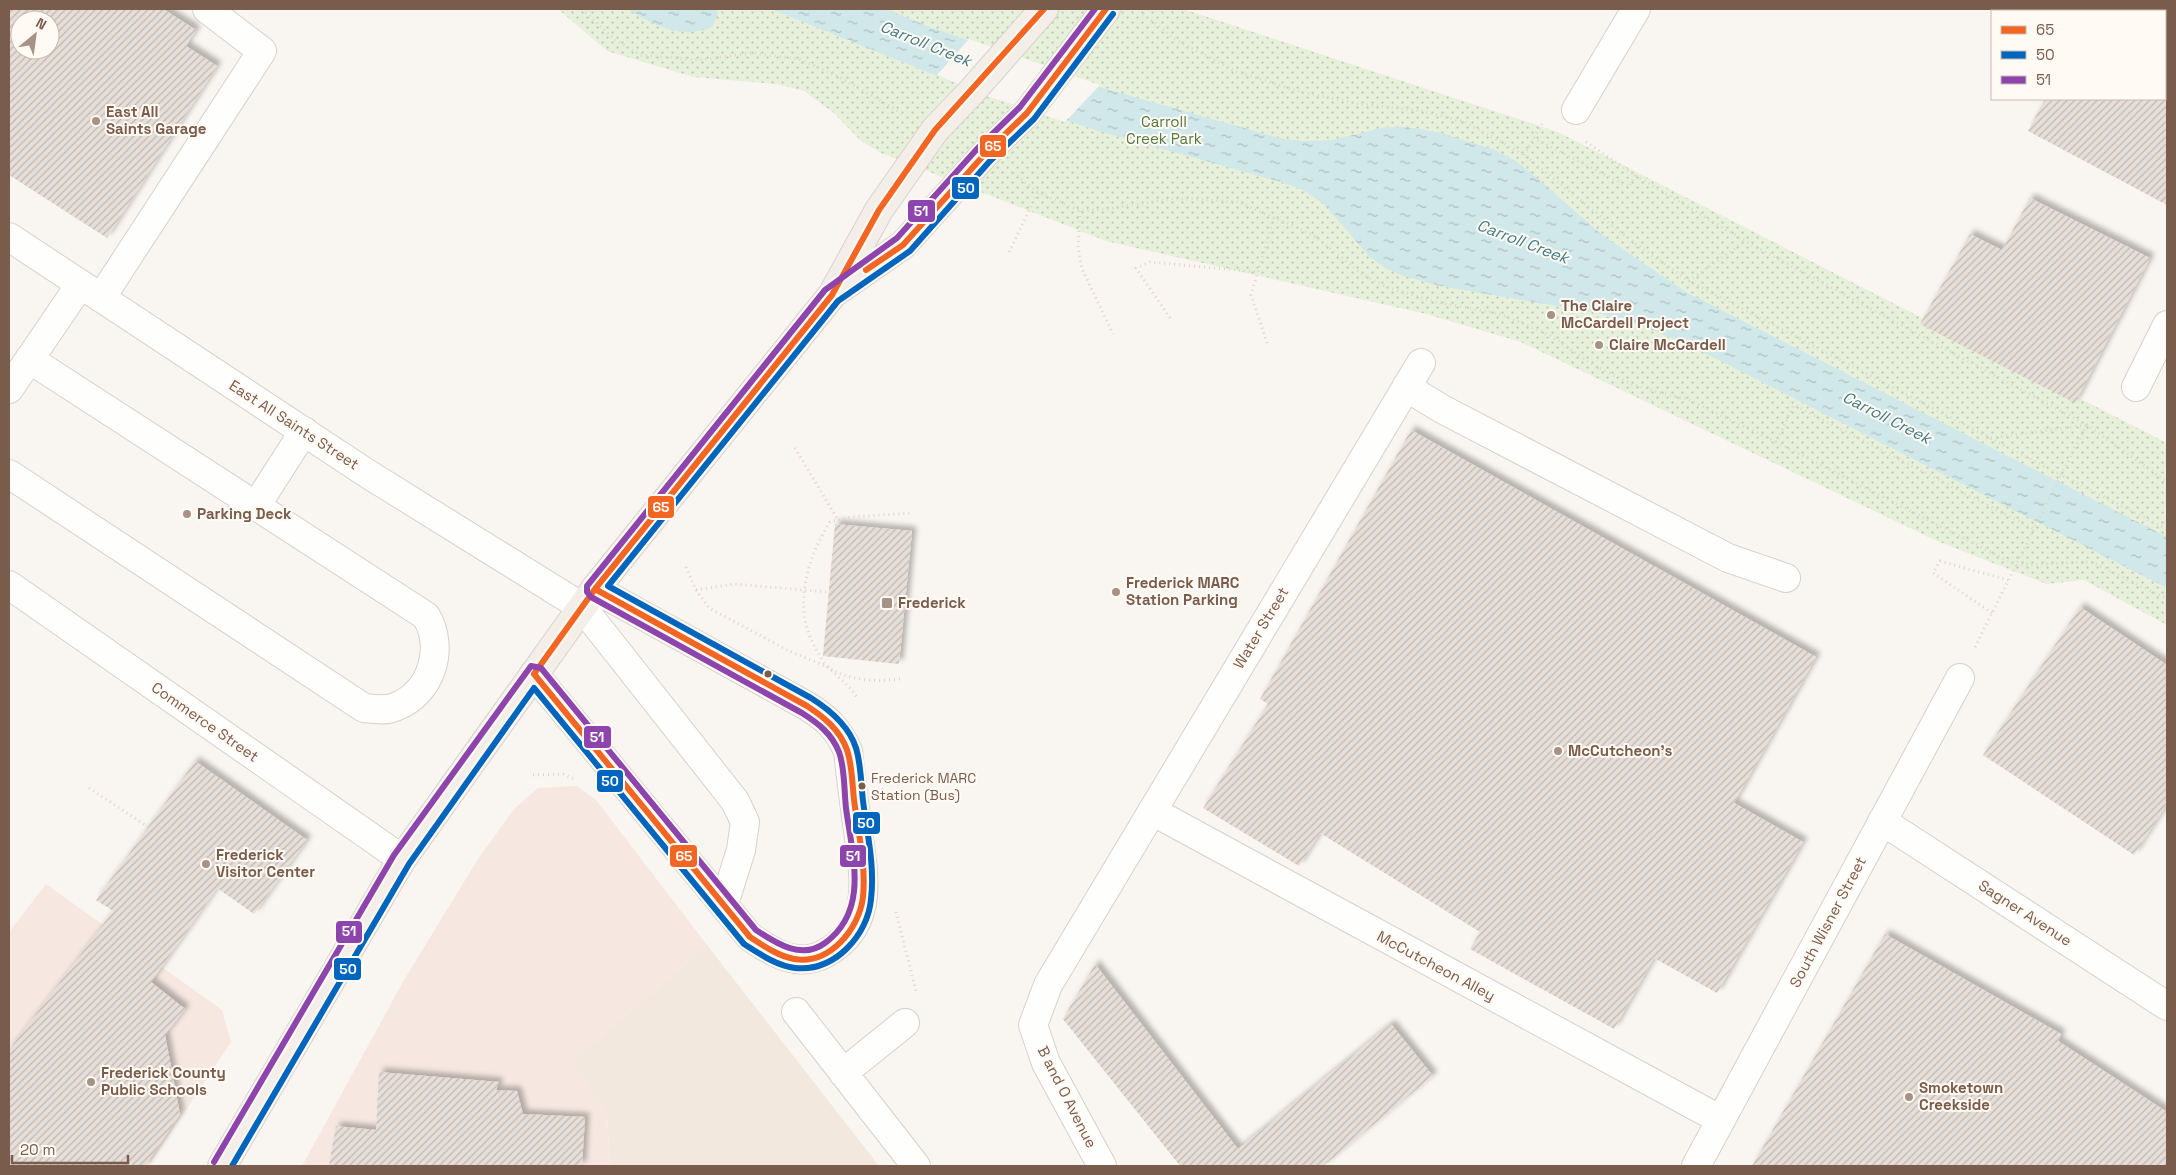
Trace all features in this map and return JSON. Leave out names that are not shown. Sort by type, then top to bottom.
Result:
[{"type":"main road","points":[[222,1166],[402,859],[588,598],[832,295],[879,210],[935,130],[1044,9]]},
{"type":"main road","points":[[832,295],[902,245],[1027,113],[1106,9]]},
{"type":"street","points":[[9,389],[29,359],[91,292],[262,51],[207,9]]},
{"type":"street","points":[[1576,110],[1636,9]]},
{"type":"street","name":"East All Saints Street","points":[[9,237],[304,431],[588,598],[825,717],[839,732],[848,751],[865,886],[856,924],[839,945],[822,956],[800,961],[775,954],[750,937],[534,674]]},
{"type":"street","points":[[2136,387],[2165,334]]},
{"type":"street","points":[[9,474],[359,705],[380,710],[394,708],[408,701],[428,677],[436,648],[432,626],[426,616],[29,359]]},
{"type":"street","name":"Water Street","points":[[1102,894],[1421,363]]},
{"type":"street","points":[[1406,387],[1442,409],[1728,558],[1786,578]]},
{"type":"street","points":[[256,506],[304,431]]},
{"type":"street","name":"Commerce Street","points":[[9,585],[402,859]]},
{"type":"street","points":[[588,598],[735,801],[746,822],[741,850],[724,904]]},
{"type":"street","name":"South Wisner Street","points":[[1696,1166],[1960,678]]},
{"type":"street","name":"McCutcheon Alley","points":[[1152,812],[1721,1120]]},
{"type":"street","name":"Sagner Avenue","points":[[1882,821],[2167,1006]]},
{"type":"street","name":"B and O Avenue","points":[[1102,894],[1048,985],[1033,1025],[1046,1063],[1102,1166]]},
{"type":"street","points":[[796,1012],[916,1166]]},
{"type":"street","points":[[843,1073],[905,1023]]},
{"type":"path","points":[[582,9],[614,40],[640,55],[700,60],[751,53],[799,59],[840,77],[905,115]]},
{"type":"path","points":[[1143,14],[1176,40],[1235,71],[1301,92],[1359,104],[1422,111],[1465,122],[1524,155],[1633,242],[1689,281],[2167,529]]},
{"type":"path","points":[[1524,155],[1548,116]]},
{"type":"path","points":[[1579,137],[1635,175],[1745,242],[2087,425],[2167,482]]},
{"type":"path","points":[[1534,138],[1628,187],[1635,175]]},
{"type":"path","points":[[1012,172],[1038,192],[1080,211],[1194,199],[1238,202],[1316,238],[1362,274],[1384,286],[1432,301],[1499,314],[1527,325],[1551,336],[1593,365],[1633,385],[1689,400],[1776,442],[2016,565],[2092,562],[2167,599]]},
{"type":"path","points":[[1009,252],[1038,192]]},
{"type":"path","points":[[1080,211],[1078,248],[1082,269],[1113,334]]},
{"type":"path","points":[[1267,343],[1251,295],[1274,218]]},
{"type":"path","points":[[1689,281],[1745,242]]},
{"type":"path","points":[[1170,318],[1136,268],[1150,262],[1258,272]]},
{"type":"path","points":[[1776,442],[1794,405],[2034,529]]},
{"type":"path","points":[[1991,438],[2087,425]]},
{"type":"path","points":[[1960,678],[2087,425]]},
{"type":"path","points":[[795,448],[838,520]]},
{"type":"path","points":[[900,679],[876,682],[857,678],[828,667],[813,645],[805,621],[804,591],[818,540],[830,522],[876,514],[913,513]]},
{"type":"path","points":[[1992,613],[1934,573],[1940,561],[2008,580]]},
{"type":"path","points":[[696,590],[734,584],[828,592]]},
{"type":"path","points":[[89,788],[148,827]]},
{"type":"shaded area","points":[[577,786],[596,800],[707,945],[571,1062],[607,1113],[610,1166],[302,1166],[404,980],[478,859],[514,809],[538,788]]},
{"type":"shaded area","name":"Frederick County Public Schools","points":[[46,884],[222,1010],[231,1042],[149,1166],[9,1166],[9,932]]},
{"type":"shaded area","points":[[707,945],[879,1166],[610,1166],[607,1113],[571,1062]]},
{"type":"green space","name":"Carroll Creek Park","points":[[558,9],[1183,9],[1558,132],[2167,443],[2167,625],[2084,580],[2047,584],[1937,541],[1521,342],[1426,314],[1106,241],[881,153],[860,140],[834,113],[804,91],[776,84],[693,77],[607,51]]},
{"type":"water","points":[[627,9],[716,9],[718,14],[712,27],[701,31],[689,32],[668,29]]},
{"type":"water","name":"Carroll Creek","points":[[771,9],[886,9],[930,27],[1106,89],[1279,138],[1302,141],[1332,140],[1386,127],[1414,128],[1441,133],[1495,150],[1516,161],[1601,234],[1686,292],[2167,537],[2167,588],[1691,346],[1643,326],[1598,313],[1440,286],[1404,276],[1385,268],[1369,256],[1324,204],[1303,190],[1281,182],[1095,130],[932,74]]},
{"type":"pier","points":[[969,39],[1100,85],[1065,122],[981,94],[937,75]]},
{"type":"building","name":"East All Saints Garage","points":[[9,9],[163,9],[196,30],[186,46],[217,66],[107,238],[9,175]]},
{"type":"building","points":[[2167,99],[2167,205],[2028,131],[2044,100]]},
{"type":"building","points":[[2030,198],[2150,258],[2075,403],[1920,324],[1970,234],[2002,250]]},
{"type":"building","name":"McCutcheon's","points":[[1411,430],[1816,657],[1734,803],[1803,842],[1717,993],[1654,958],[1614,1029],[1470,949],[1480,932],[1320,833],[1299,866],[1203,808],[1268,704],[1260,699]]},
{"type":"building","name":"Frederick","points":[[835,524],[912,531],[899,664],[823,656]]},
{"type":"building","points":[[2080,607],[2167,665],[2167,804],[2134,855],[1983,755]]},
{"type":"building","points":[[195,761],[307,840],[254,914],[217,888],[151,982],[185,1009],[165,1035],[180,1114],[145,1166],[9,1166],[9,1050],[113,911],[96,900]]},
{"type":"building","name":"Smoketown Creekside","points":[[1885,934],[2061,1034],[2058,1041],[2167,1112],[2167,1166],[1752,1166]]},
{"type":"building","points":[[1095,964],[1238,1149],[1391,1024],[1433,1076],[1323,1166],[1180,1166],[1063,1019]]},
{"type":"building","points":[[379,1072],[499,1082],[496,1090],[517,1091],[523,1114],[585,1117],[582,1166],[329,1166],[336,1126],[376,1130]]},
{"type":"transit line","name":"65","points":[[534,674],[595,589],[832,295],[879,210],[935,130],[1044,9]]},
{"type":"transit line","name":"51","points":[[214,1162],[394,855],[531,666],[541,668],[756,930],[781,945],[799,950],[816,948],[825,943],[839,930],[848,915],[855,881],[842,765],[839,752],[833,740],[819,725],[802,713],[591,597],[587,592],[587,586],[825,290],[897,238],[977,149],[1020,107],[1095,9]]},
{"type":"transit line","name":"65","points":[[866,270],[903,245],[984,155],[1027,113],[1106,9]]},
{"type":"transit line","name":"50","points":[[232,1166],[409,864],[534,688],[744,944],[782,965],[795,968],[810,968],[836,957],[847,949],[856,938],[869,912],[872,874],[859,761],[856,748],[849,733],[832,713],[811,698],[608,586],[838,301],[910,251],[990,161],[1034,119],[1113,14]]},
{"type":"transit line","name":"65","points":[[534,674],[750,937],[782,956],[794,959],[807,959],[830,951],[849,933],[860,909],[863,897],[864,874],[850,764],[847,750],[836,730],[807,706],[595,589]]},
{"type":"place","name":"East All Saints Garage","points":[[96,121]]},
{"type":"place","name":"The Claire McCardell Project","points":[[1551,315]]},
{"type":"place","name":"Claire McCardell","points":[[1599,345]]},
{"type":"place","name":"Parking Deck","points":[[187,514]]},
{"type":"place","name":"Frederick MARC Station Parking","points":[[1116,592]]},
{"type":"place","name":"Frederick","points":[[887,603]]},
{"type":"place","name":"McCutcheon's","points":[[1558,751]]},
{"type":"place","name":"Frederick MARC Station (Bus)","points":[[862,786]]},
{"type":"place","name":"Frederick Visitor Center","points":[[206,864]]},
{"type":"place","name":"Frederick County Public Schools","points":[[91,1082]]},
{"type":"place","name":"Smoketown Creekside","points":[[1909,1097]]}]
